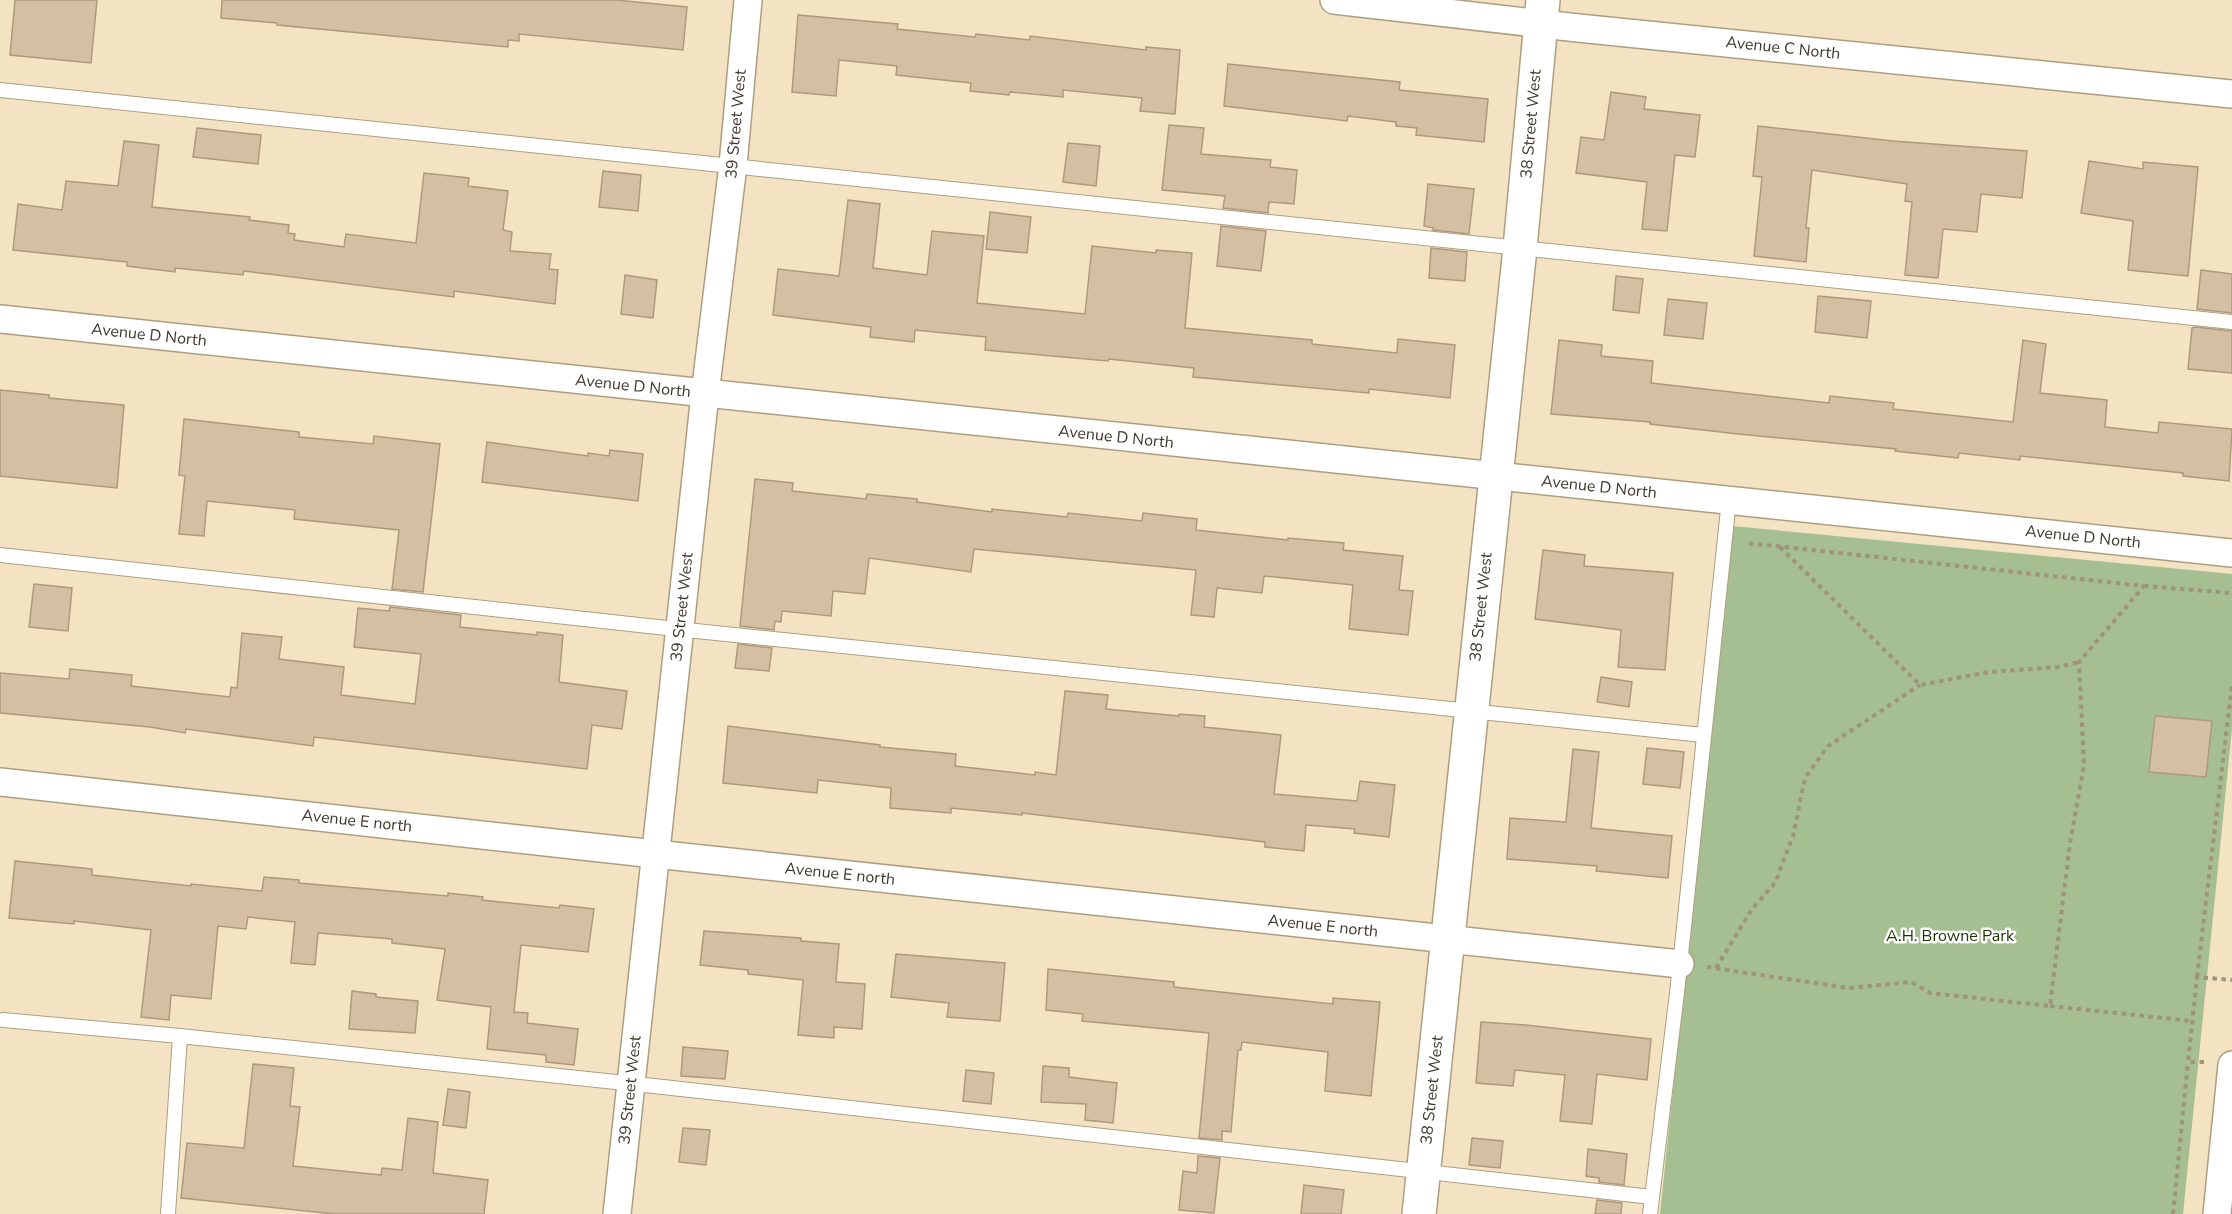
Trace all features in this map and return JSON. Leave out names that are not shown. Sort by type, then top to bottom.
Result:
[{"type":"street","name":"39 Street West","points":[[616,1214],[705,394],[733,165],[748,0]]},
{"type":"street","name":"Avenue C North","points":[[1334,0],[1542,12],[2232,94]]},
{"type":"street","name":"38 Street West","points":[[1419,1214],[1494,477],[1520,248],[1542,12]]},
{"type":"street","name":"Avenue D North","points":[[0,319],[2232,553]]},
{"type":"street","name":"Avenue E north","points":[[0,782],[655,855],[1680,964]]},
{"type":"street","points":[[2217,1214],[2221,1064]]},
{"type":"lane","points":[[0,90],[2232,322]]},
{"type":"lane","points":[[1650,1214],[1680,964],[1729,500]]},
{"type":"lane","points":[[0,555],[680,630],[1703,735]]},
{"type":"lane","points":[[3,1020],[631,1083],[1652,1197]]},
{"type":"lane","points":[[168,1214],[180,1036]]},
{"type":"path","points":[[1725,540],[2145,586],[2232,593]]},
{"type":"path","points":[[1779,546],[1920,685]]},
{"type":"path","points":[[1716,968],[1752,909],[1775,883],[1793,836],[1805,778],[1828,746],[1920,685],[1989,672],[2058,667],[2079,662],[2145,586]]},
{"type":"path","points":[[2050,1006],[2070,843],[2084,765],[2079,662]]},
{"type":"path","points":[[2173,1214],[2192,1021],[2232,685]]},
{"type":"path","points":[[1680,964],[1849,988],[1911,982],[1930,993],[2192,1021]]},
{"type":"path","points":[[2197,977],[2232,980]]},
{"type":"path","points":[[2188,1062],[2221,1064]]},
{"type":"green space","name":"A.H. Browne Park","points":[[1732,526],[2232,574],[2232,729],[2183,1214],[1660,1214]]},
{"type":"building","points":[[15,0],[97,0],[91,63],[10,55]]},
{"type":"building","points":[[222,0],[616,0],[687,7],[683,50],[519,34],[519,41],[508,40],[508,47],[277,25],[277,23],[221,18]]},
{"type":"building","points":[[798,15],[898,24],[897,29],[975,37],[976,34],[1030,40],[1030,36],[1146,50],[1146,47],[1180,50],[1175,114],[1140,111],[1142,98],[1063,90],[1063,97],[970,91],[971,83],[896,75],[897,66],[839,60],[836,96],[792,92]]},
{"type":"building","points":[[1228,64],[1400,82],[1399,90],[1488,99],[1484,142],[1416,135],[1417,128],[1396,126],[1396,122],[1348,116],[1347,121],[1224,106]]},
{"type":"building","points":[[1611,92],[1646,97],[1644,109],[1700,115],[1695,157],[1675,155],[1667,231],[1642,229],[1647,182],[1576,173],[1581,137],[1604,140]]},
{"type":"building","points":[[1169,125],[1204,128],[1201,154],[1271,160],[1270,167],[1297,170],[1294,204],[1269,202],[1268,213],[1223,208],[1225,196],[1162,190]]},
{"type":"building","points":[[1758,126],[1893,141],[2027,151],[2022,198],[1981,194],[1977,232],[1943,229],[1938,278],[1905,275],[1912,202],[1905,201],[1907,184],[1812,170],[1806,228],[1809,228],[1806,262],[1754,256],[1762,177],[1753,176]]},
{"type":"building","points":[[197,128],[261,135],[258,164],[193,157]]},
{"type":"building","points":[[124,141],[159,145],[152,207],[250,217],[249,220],[289,225],[288,233],[295,234],[294,240],[344,247],[346,234],[416,243],[424,173],[469,178],[468,186],[508,191],[503,230],[512,232],[510,251],[551,254],[549,269],[558,270],[555,304],[454,291],[454,297],[244,271],[243,275],[175,268],[175,272],[127,266],[127,262],[13,250],[18,204],[62,210],[66,181],[118,186]]},
{"type":"building","points":[[1068,143],[1100,146],[1096,186],[1063,182]]},
{"type":"building","points":[[2089,161],[2143,169],[2143,162],[2198,167],[2188,276],[2128,270],[2133,221],[2081,213]]},
{"type":"building","points":[[603,171],[641,175],[638,211],[599,207]]},
{"type":"building","points":[[1428,184],[1474,189],[1469,234],[1433,230],[1433,228],[1424,226]]},
{"type":"building","points":[[848,200],[880,204],[873,268],[927,275],[932,231],[984,236],[977,303],[1085,314],[1092,246],[1156,253],[1156,250],[1192,253],[1185,328],[1312,340],[1312,344],[1397,353],[1398,339],[1455,345],[1450,398],[1369,389],[1369,393],[1193,377],[1194,368],[985,350],[986,337],[915,330],[914,342],[870,337],[871,327],[773,315],[778,269],[839,276]]},
{"type":"building","points":[[990,212],[1031,217],[1027,253],[986,249]]},
{"type":"building","points":[[1221,226],[1266,231],[1261,271],[1217,266]]},
{"type":"building","points":[[1431,248],[1467,252],[1465,281],[1429,278]]},
{"type":"building","points":[[2201,270],[2232,274],[2232,313],[2197,309]]},
{"type":"building","points":[[625,275],[657,280],[653,318],[621,314]]},
{"type":"building","points":[[1616,276],[1643,279],[1639,313],[1613,310]]},
{"type":"building","points":[[1818,296],[1871,301],[1867,338],[1815,332]]},
{"type":"building","points":[[1668,299],[1707,303],[1703,339],[1664,335]]},
{"type":"building","points":[[2192,328],[2232,331],[2232,373],[2188,369]]},
{"type":"building","points":[[1559,340],[1602,345],[1601,356],[1653,361],[1651,383],[1829,403],[1830,396],[1894,403],[1893,409],[2013,422],[2023,340],[2046,344],[2040,393],[2107,400],[2105,427],[2158,433],[2159,422],[2232,429],[2229,481],[2183,476],[2183,473],[2020,456],[2020,460],[1959,453],[1958,458],[1895,451],[1896,449],[1650,424],[1650,422],[1551,414]]},
{"type":"building","points":[[0,390],[49,395],[49,398],[124,405],[117,488],[0,476]]},
{"type":"building","points":[[184,419],[299,432],[299,437],[373,444],[374,436],[440,444],[423,592],[392,589],[399,530],[294,519],[295,510],[207,501],[204,536],[179,534],[185,476],[179,475]]},
{"type":"building","points":[[487,442],[588,456],[588,453],[609,456],[610,450],[643,454],[638,501],[482,482]]},
{"type":"building","points":[[755,479],[793,483],[792,491],[866,499],[867,494],[917,499],[917,502],[992,512],[992,509],[1067,517],[1068,513],[1142,521],[1143,513],[1197,519],[1196,530],[1288,540],[1288,538],[1344,543],[1343,550],[1403,556],[1399,590],[1413,591],[1408,635],[1349,629],[1353,585],[1264,576],[1262,593],[1217,588],[1214,617],[1191,615],[1196,570],[974,549],[971,572],[869,558],[865,594],[833,591],[831,616],[782,611],[781,622],[775,621],[774,630],[740,626]]},
{"type":"building","points":[[1543,550],[1585,555],[1584,566],[1673,573],[1665,670],[1618,667],[1621,630],[1535,619]]},
{"type":"building","points":[[34,584],[72,588],[68,631],[29,627]]},
{"type":"building","points":[[390,607],[461,615],[460,627],[537,635],[537,632],[563,635],[559,682],[627,691],[622,729],[592,725],[587,769],[314,737],[313,746],[186,729],[185,733],[150,727],[0,713],[0,673],[69,679],[70,669],[132,675],[131,686],[230,697],[231,687],[237,688],[242,633],[282,637],[279,659],[344,667],[341,695],[415,704],[421,654],[354,647],[358,608],[389,611]]},
{"type":"building","points":[[738,644],[772,648],[769,671],[735,668]]},
{"type":"building","points":[[1601,677],[1632,682],[1629,707],[1597,702]]},
{"type":"building","points":[[1065,691],[1108,695],[1106,709],[1179,716],[1179,714],[1205,716],[1204,727],[1281,735],[1274,794],[1357,801],[1360,781],[1395,785],[1389,837],[1354,833],[1355,829],[1306,825],[1304,851],[1265,847],[1265,842],[1022,813],[1022,815],[951,808],[951,813],[890,808],[891,788],[818,780],[817,793],[723,783],[728,726],[880,745],[880,747],[956,754],[955,766],[1035,775],[1035,772],[1056,775]]},
{"type":"building","points":[[2155,716],[2212,721],[2206,777],[2149,772]]},
{"type":"building","points":[[1647,748],[1684,752],[1680,788],[1643,784]]},
{"type":"building","points":[[1573,749],[1599,752],[1591,828],[1672,836],[1668,878],[1596,871],[1597,866],[1507,859],[1510,818],[1566,822]]},
{"type":"building","points":[[15,861],[92,869],[92,875],[191,886],[191,884],[262,891],[264,877],[299,880],[299,883],[448,896],[448,893],[483,897],[482,900],[559,908],[560,905],[594,909],[588,952],[521,945],[514,1012],[528,1013],[527,1023],[578,1029],[574,1065],[546,1062],[546,1055],[487,1049],[491,1007],[437,1000],[445,949],[392,943],[392,939],[318,933],[315,965],[291,963],[295,922],[248,917],[246,929],[218,926],[211,999],[171,995],[169,1020],[141,1017],[151,930],[74,921],[74,924],[9,918]]},
{"type":"building","points":[[704,931],[801,938],[801,941],[839,944],[836,982],[865,984],[862,1029],[834,1027],[834,1038],[798,1035],[803,980],[748,974],[748,970],[700,965]]},
{"type":"building","points":[[896,954],[1005,963],[1000,1021],[947,1017],[949,1003],[891,997]]},
{"type":"building","points":[[1048,969],[1174,982],[1174,987],[1333,1004],[1333,998],[1380,1002],[1371,1096],[1325,1091],[1328,1052],[1242,1042],[1241,1050],[1238,1050],[1231,1132],[1222,1131],[1222,1140],[1199,1138],[1209,1033],[1082,1021],[1083,1014],[1046,1010]]},
{"type":"building","points":[[352,991],[376,994],[376,997],[418,1001],[415,1033],[349,1029]]},
{"type":"building","points":[[1481,1022],[1651,1039],[1647,1080],[1597,1074],[1592,1124],[1560,1121],[1565,1075],[1515,1070],[1513,1086],[1476,1083]]},
{"type":"building","points":[[683,1047],[728,1051],[725,1079],[681,1076]]},
{"type":"building","points":[[253,1064],[294,1068],[290,1106],[300,1107],[293,1166],[381,1175],[382,1168],[402,1170],[408,1118],[438,1122],[433,1173],[488,1180],[484,1214],[335,1214],[181,1198],[187,1143],[244,1148]]},
{"type":"building","points":[[1043,1066],[1069,1068],[1069,1077],[1117,1083],[1113,1123],[1085,1120],[1086,1104],[1041,1102]]},
{"type":"building","points":[[966,1070],[994,1073],[991,1104],[963,1101]]},
{"type":"building","points":[[448,1089],[470,1092],[466,1128],[443,1125]]},
{"type":"building","points":[[683,1128],[710,1130],[706,1165],[679,1162]]},
{"type":"building","points":[[1472,1138],[1503,1141],[1500,1168],[1469,1165]]},
{"type":"building","points":[[1588,1149],[1627,1154],[1624,1185],[1599,1182],[1599,1178],[1586,1176]]},
{"type":"building","points":[[1198,1156],[1220,1158],[1214,1213],[1179,1210],[1183,1171],[1197,1173]]},
{"type":"building","points":[[1304,1185],[1344,1190],[1341,1214],[1301,1214]]},
{"type":"building","points":[[1597,1200],[1622,1203],[1621,1214],[1595,1214]]}]
